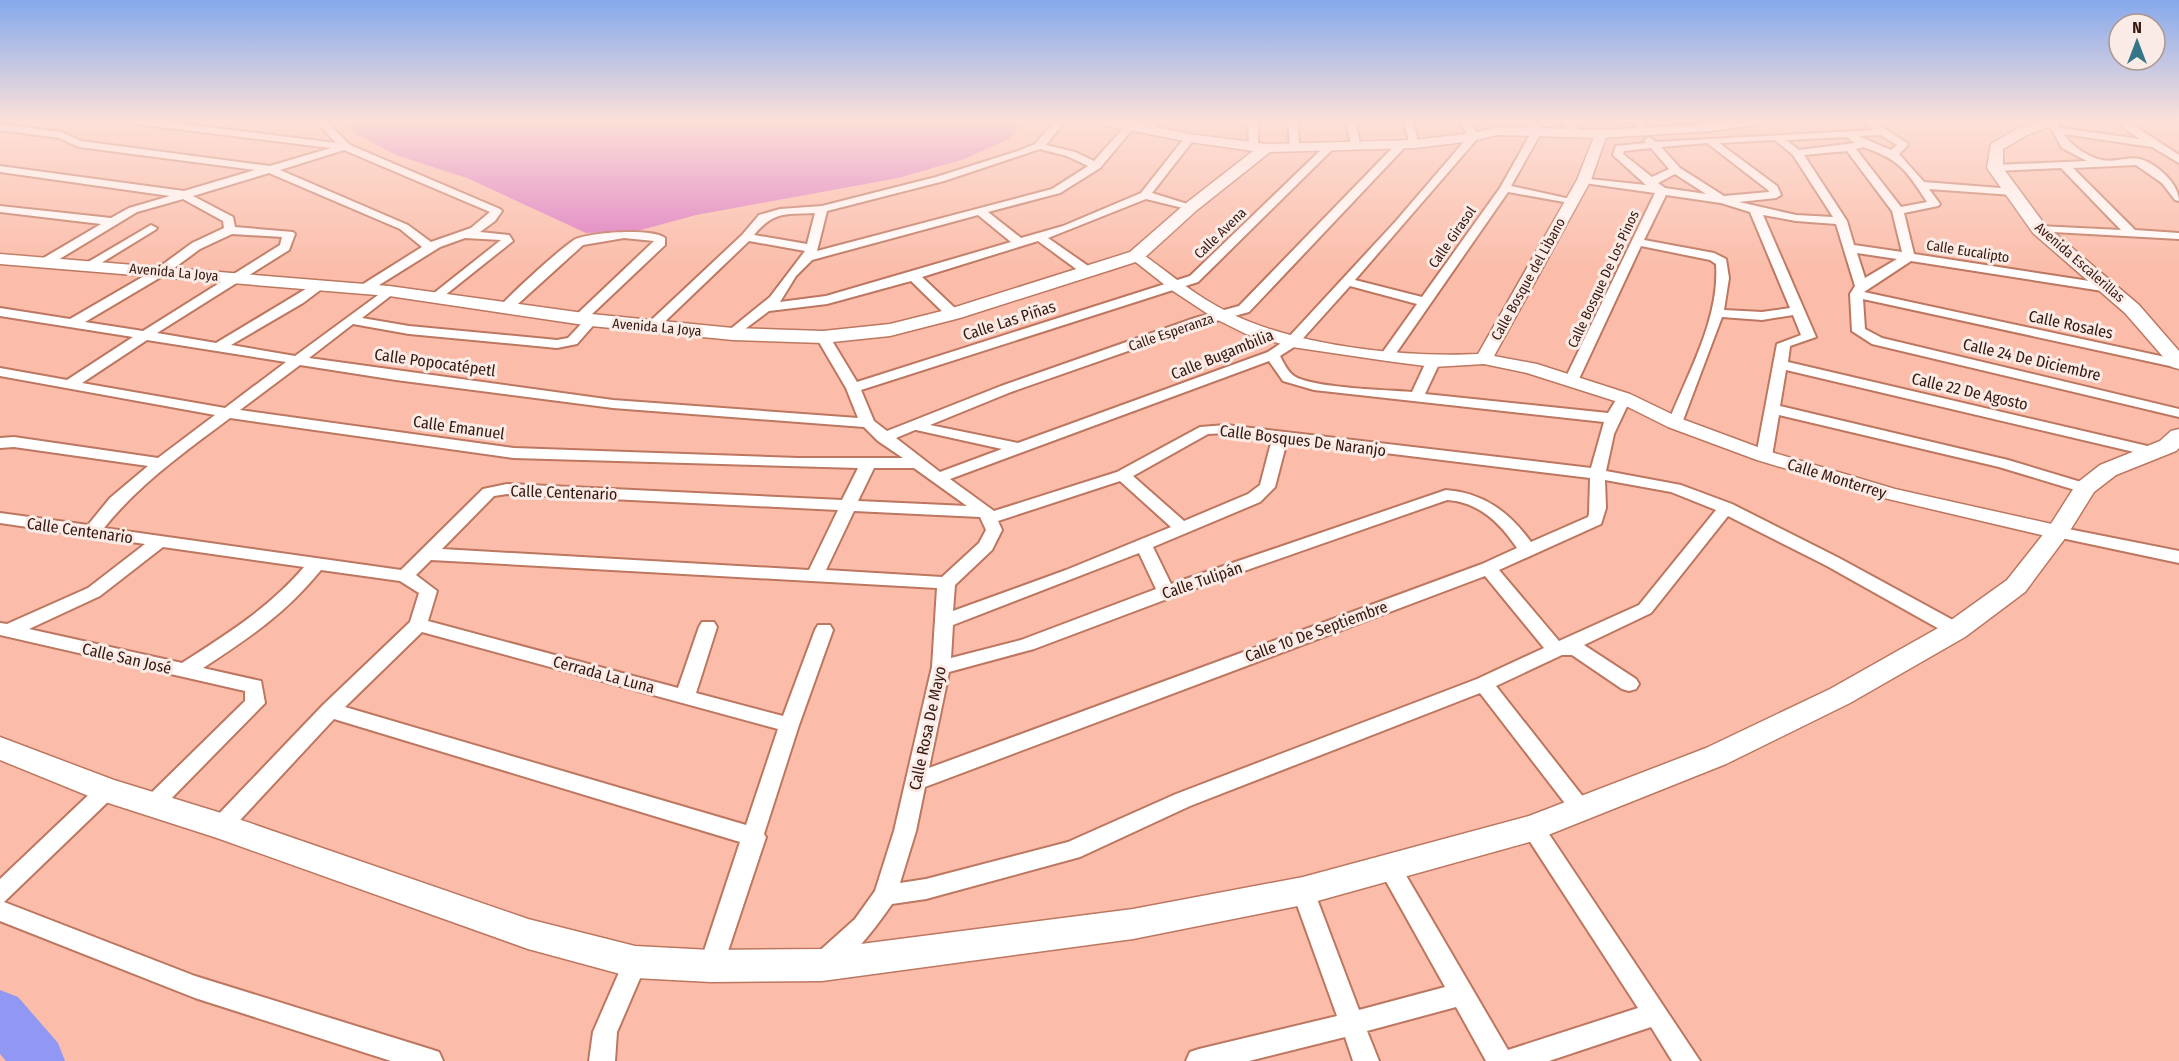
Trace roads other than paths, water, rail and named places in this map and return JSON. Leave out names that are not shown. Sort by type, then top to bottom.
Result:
[{"type":"main road","name":"Avenida La Joya","points":[[0,259],[389,291],[586,320],[733,334],[823,337],[890,330],[953,314],[1136,256],[1234,171]]},
{"type":"main road","name":"Avenida Escalerillas","points":[[1997,171],[2039,229],[2132,309],[2179,364]]},
{"type":"main road","points":[[0,279],[35,263]]},
{"type":"main road","points":[[0,748],[107,790],[221,826],[528,934],[635,962],[711,966],[822,965],[1133,924],[1303,891],[1533,828],[1716,756],[1840,696],[1956,630],[2016,586],[2058,532],[2085,489],[2108,470],[2169,445]]},
{"type":"street","points":[[11,171],[182,194],[230,219],[231,230]]},
{"type":"street","points":[[35,263],[133,210],[264,171]]},
{"type":"street","points":[[273,171],[404,227],[430,247]]},
{"type":"street","points":[[364,289],[430,247],[465,235],[493,219],[496,211],[401,171]]},
{"type":"street","points":[[652,326],[746,237],[763,217],[780,212],[822,209],[965,171]]},
{"type":"street","points":[[746,237],[810,253],[981,212],[1056,191],[1089,171]]},
{"type":"street","points":[[766,308],[827,300],[1021,244],[1113,211],[1145,195],[1164,171]]},
{"type":"street","name":"Calle Avena","points":[[1176,286],[1194,279],[1305,171]]},
{"type":"street","name":"Calle Esperanza","points":[[883,438],[1006,388],[1220,315],[1244,309],[1382,171]]},
{"type":"street","name":"Calle Bugambilia","points":[[940,477],[1015,447],[1273,355],[1292,342],[1444,171]]},
{"type":"street","name":"Calle Girasol","points":[[1387,356],[1506,188],[1514,171]]},
{"type":"street","name":"Calle Bosque del Libano","points":[[1484,360],[1588,171]]},
{"type":"street","points":[[1635,171],[1662,191]]},
{"type":"street","points":[[1649,183],[1675,171]]},
{"type":"street","points":[[1677,171],[1722,200],[1776,195],[1773,188],[1754,171]]},
{"type":"street","points":[[1808,171],[1841,221],[1850,248],[1858,290]]},
{"type":"street","points":[[1850,248],[1908,257],[1899,211],[1868,171]]},
{"type":"street","points":[[1899,211],[1934,206],[1910,171]]},
{"type":"street","points":[[2069,171],[2131,233]]},
{"type":"street","points":[[2151,171],[2166,181],[2179,198]]},
{"type":"street","points":[[1584,180],[1722,200],[1755,210],[1841,221]]},
{"type":"street","points":[[2166,181],[2179,181]]},
{"type":"street","points":[[1920,184],[1956,185],[2013,192]]},
{"type":"street","points":[[1506,188],[1571,201]]},
{"type":"street","name":"Calle Bosque De Los Pinos","points":[[1572,379],[1662,191]]},
{"type":"street","points":[[1145,195],[1191,207]]},
{"type":"street","points":[[0,208],[112,222]]},
{"type":"street","points":[[733,334],[775,299],[791,274],[810,253],[822,209]]},
{"type":"street","points":[[1755,210],[1809,337],[1784,344],[1764,456]]},
{"type":"street","points":[[981,212],[1021,244]]},
{"type":"street","points":[[89,266],[151,228]]},
{"type":"street","points":[[2039,229],[2179,236]]},
{"type":"street","points":[[72,383],[147,336],[233,277],[285,247],[289,234],[231,230],[196,246],[162,271],[73,323]]},
{"type":"street","points":[[435,297],[507,241],[505,237],[465,235]]},
{"type":"street","points":[[351,320],[409,330],[557,344],[572,341],[586,320],[662,243],[658,238],[624,235],[579,242],[504,309]]},
{"type":"street","points":[[1040,237],[1087,272]]},
{"type":"street","points":[[1637,242],[1713,257],[1722,262],[1724,271],[1717,313],[1674,423]]},
{"type":"street","name":"Calle Monterrey","points":[[1136,256],[1220,315],[1252,330],[1292,342],[1433,362],[1484,360],[1572,379],[1624,398],[1674,423],[1764,456],[1891,494],[2058,532]]},
{"type":"street","name":"Calle Eucalipto","points":[[1858,290],[1908,257],[2109,288]]},
{"type":"street","points":[[913,276],[953,314]]},
{"type":"street","points":[[1347,281],[1425,302]]},
{"type":"street","points":[[219,347],[299,300],[318,285]]},
{"type":"street","name":"Calle Las Piñas","points":[[853,388],[1138,296],[1176,286]]},
{"type":"street","name":"Calle Rosales","points":[[1858,290],[1956,316],[2179,364]]},
{"type":"street","name":"Calle 24 De Diciembre","points":[[1858,290],[1859,331],[1876,341],[2179,412]]},
{"type":"street","points":[[92,532],[116,502],[161,463],[389,291]]},
{"type":"street","points":[[1717,313],[1762,316],[1796,311]]},
{"type":"street","name":"Calle Popocatépetl","points":[[0,312],[396,376],[613,405],[868,423]]},
{"type":"street","points":[[428,554],[946,583],[986,546],[994,530],[988,515],[940,477],[883,438],[868,423],[853,388],[823,337]]},
{"type":"street","points":[[1273,355],[1282,375],[1293,382],[1314,386],[1611,418]]},
{"type":"street","points":[[1417,396],[1433,362]]},
{"type":"street","name":"Calle 22 De Agosto","points":[[1781,365],[2169,445]]},
{"type":"street","name":"Calle Emanuel","points":[[0,372],[72,383],[228,413],[514,453],[918,464]]},
{"type":"street","name":"Calle 10 De Septiembre","points":[[915,782],[1488,568],[1595,520],[1599,508],[1598,474],[1611,418],[1624,398]]},
{"type":"street","points":[[1773,409],[1994,460],[2041,473],[2085,489]]},
{"type":"street","points":[[916,426],[1015,447]]},
{"type":"street","name":"Calle Bosques De Naranjo","points":[[988,515],[1123,475],[1158,458],[1205,430],[1226,429],[1598,474],[1675,488],[1726,508],[1833,562],[1956,630]]},
{"type":"street","points":[[944,621],[1072,574],[1254,498],[1267,487],[1280,437]]},
{"type":"street","points":[[0,443],[14,442],[161,463]]},
{"type":"street","points":[[815,575],[868,463]]},
{"type":"street","points":[[1123,475],[1181,527]]},
{"type":"street","name":"Calle Centenario","points":[[0,518],[405,576],[489,492],[507,489],[988,515]]},
{"type":"street","name":"Calle Tulipán","points":[[941,667],[993,655],[1090,622],[1166,592],[1446,495],[1463,495],[1475,499],[1510,524],[1528,551]]},
{"type":"street","points":[[885,895],[926,889],[1072,850],[1183,800],[1484,684],[1645,609],[1726,508]]},
{"type":"street","points":[[2058,532],[2179,557]]},
{"type":"street","points":[[4,630],[94,592],[160,541]]},
{"type":"street","points":[[1143,544],[1166,592]]},
{"type":"street","points":[[183,670],[258,622],[292,592],[317,563]]},
{"type":"street","points":[[1488,568],[1555,649]]},
{"type":"street","points":[[221,826],[330,710],[418,625],[428,591],[405,576]]},
{"type":"street","name":"Calle Rosa De Mayo","points":[[822,965],[863,926],[885,895],[905,831],[941,667],[946,583]]},
{"type":"street","name":"Cerrada La Luna","points":[[418,625],[789,725]]},
{"type":"street","points":[[684,696],[708,627]]},
{"type":"street","name":"Calle San José","points":[[4,630],[254,686],[255,703],[153,804]]},
{"type":"street","points":[[711,966],[755,837],[789,725],[824,630]]},
{"type":"street","points":[[1555,649],[1575,648],[1629,684]]},
{"type":"street","points":[[1484,684],[1581,809]]},
{"type":"street","points":[[330,710],[755,837]]},
{"type":"street","points":[[0,894],[107,790]]},
{"type":"street","points":[[1533,828],[1687,1061]]},
{"type":"street","points":[[1389,867],[1500,1061]]},
{"type":"street","points":[[1303,891],[1366,1061]]},
{"type":"street","points":[[0,910],[195,987],[430,1061]]},
{"type":"street","points":[[602,1061],[605,1032],[635,962]]},
{"type":"street","points":[[1199,1061],[1351,1024],[1460,994]]},
{"type":"street","points":[[1512,1061],[1656,1014]]},
{"type":"waterway","points":[[0,1014],[39,1061]]}]
